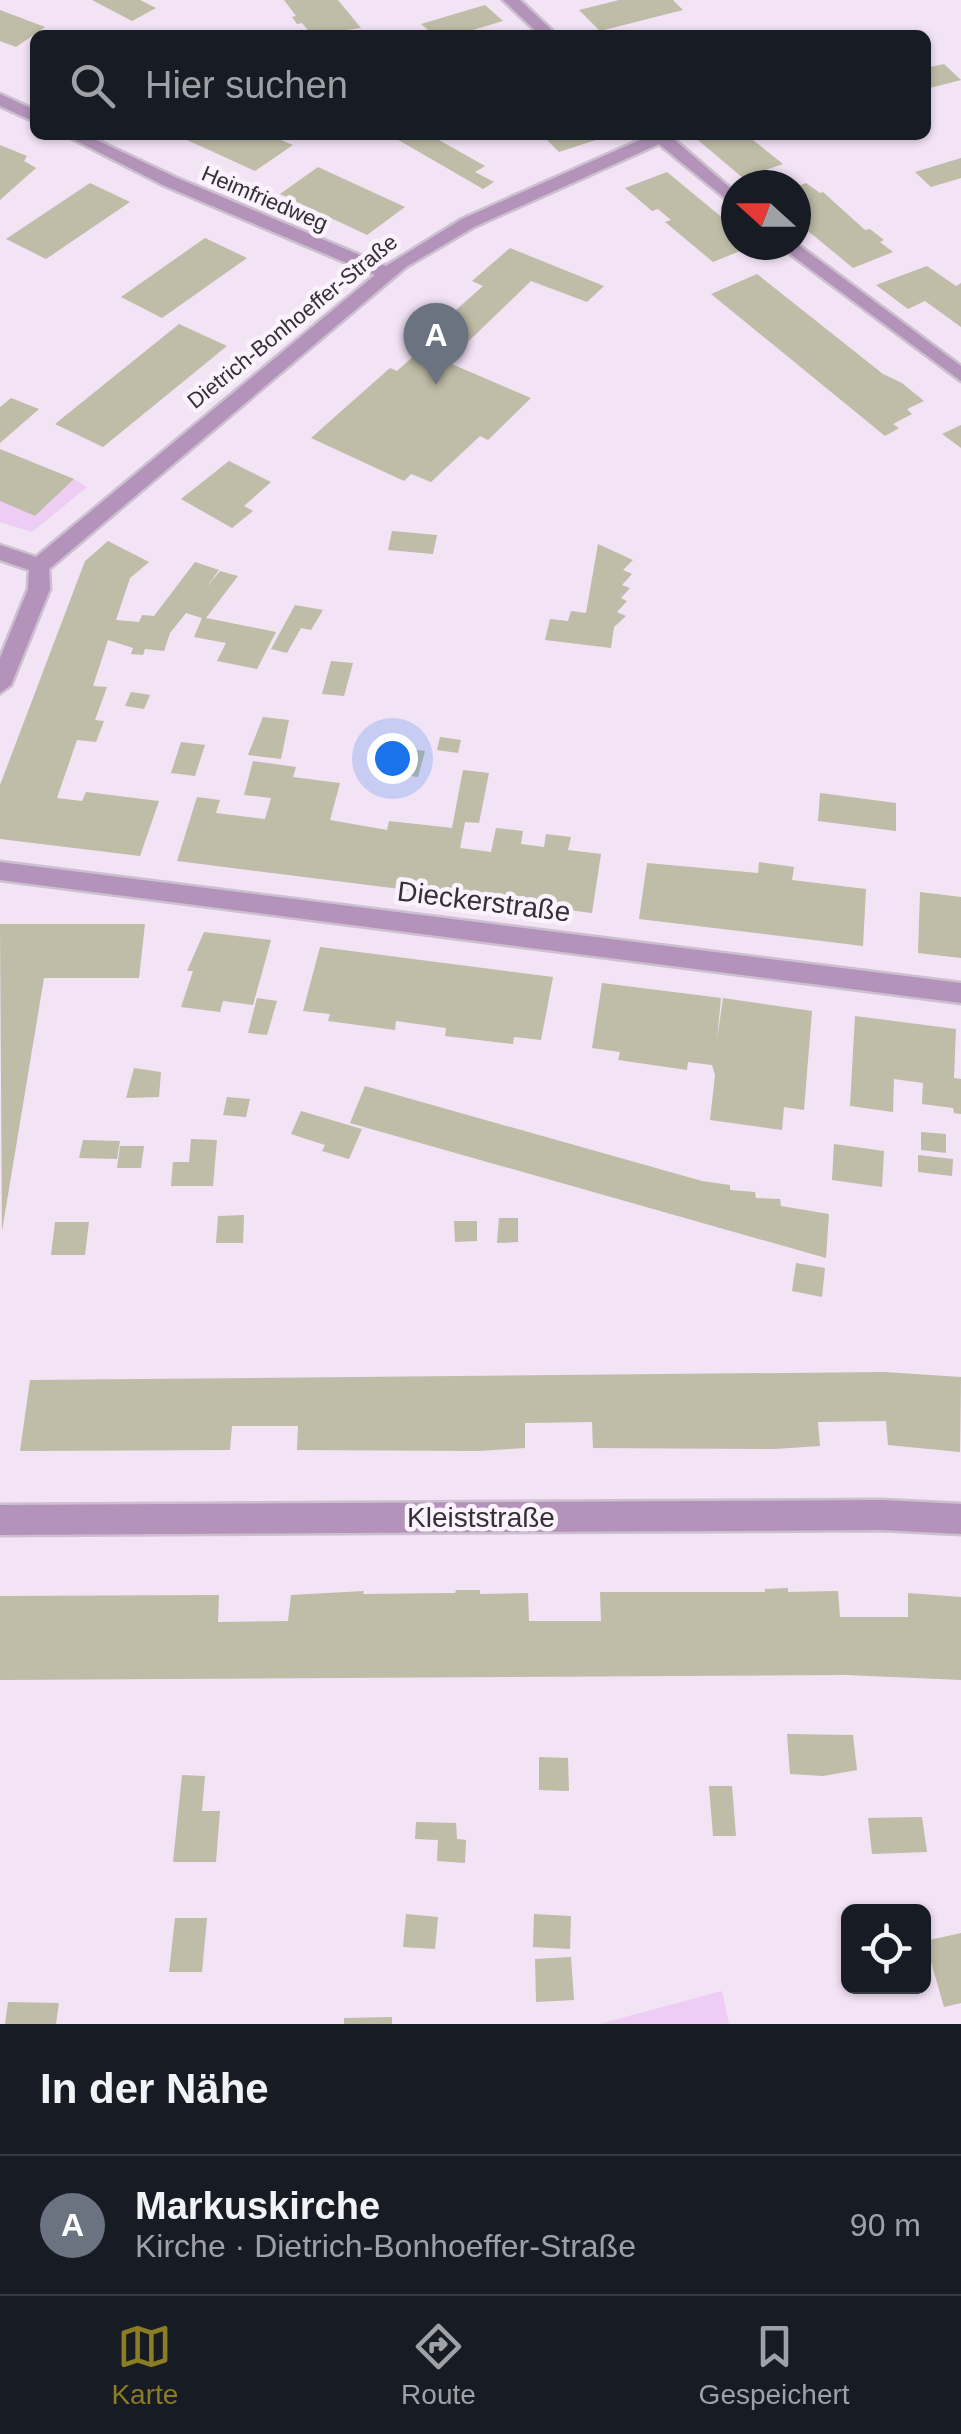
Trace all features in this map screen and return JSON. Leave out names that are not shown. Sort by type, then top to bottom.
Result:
[{"type":"street","points":[[511,0],[544,30]]},
{"type":"street","points":[[0,99],[30,114]]},
{"type":"street","name":"Heimfriedweg","points":[[83,140],[186,189],[387,273]]},
{"type":"street","name":"Dietrich-Bonhoeffer-Straße","points":[[39,566],[387,273],[468,223],[650,140]]},
{"type":"street","points":[[664,140],[721,189]]},
{"type":"street","points":[[808,260],[961,375]]},
{"type":"street","points":[[0,552],[39,566],[38,589],[0,686]]},
{"type":"street","name":"Dieckerstraße","points":[[0,870],[961,993]]},
{"type":"street","name":"Kleiststraße","points":[[0,1520],[842,1515],[961,1519]]},
{"type":"shaded area","points":[[74,479],[87,487],[32,532],[0,522],[0,501],[35,516]]},
{"type":"shaded area","points":[[722,1991],[729,2024],[599,2024]]},
{"type":"building","points":[[92,0],[140,0],[156,8],[132,21]]},
{"type":"building","points":[[284,0],[338,0],[361,28],[308,30],[302,23],[297,24],[292,17],[296,16]]},
{"type":"building","points":[[619,0],[673,0],[683,10],[599,30],[579,10]]},
{"type":"building","points":[[485,5],[503,21],[473,30],[428,30],[421,24]]},
{"type":"building","points":[[0,10],[45,27],[30,30],[30,37],[16,47],[0,41]]},
{"type":"building","points":[[944,64],[961,80],[931,88],[931,67]]},
{"type":"building","points":[[187,140],[281,140],[293,145],[255,171]]},
{"type":"building","points":[[398,140],[439,140],[485,166],[475,172],[494,182],[483,189]]},
{"type":"building","points":[[547,140],[596,140],[559,152]]},
{"type":"building","points":[[698,140],[753,140],[783,164],[766,170],[734,170]]},
{"type":"building","points":[[0,145],[27,156],[24,161],[36,168],[0,200]]},
{"type":"building","points":[[961,158],[961,178],[931,187],[915,172]]},
{"type":"building","points":[[318,167],[405,207],[367,235],[280,194]]},
{"type":"building","points":[[667,172],[721,217],[721,259],[713,262],[665,222],[671,220],[658,209],[652,211],[625,188]]},
{"type":"building","points":[[90,183],[130,202],[46,259],[6,239]]},
{"type":"building","points":[[811,187],[823,192],[865,230],[870,229],[884,240],[880,242],[893,252],[853,268],[811,233]]},
{"type":"building","points":[[205,238],[247,258],[162,318],[121,297]]},
{"type":"building","points":[[510,248],[604,286],[587,302],[531,281],[447,362],[531,398],[488,440],[480,436],[431,482],[411,474],[404,481],[311,438],[390,368],[397,371],[427,344],[421,341],[483,286],[472,281]]},
{"type":"building","points":[[927,266],[956,286],[961,283],[961,327],[925,301],[908,309],[876,285]]},
{"type":"building","points":[[757,274],[883,374],[924,401],[907,409],[912,414],[893,424],[899,428],[885,436],[711,294]]},
{"type":"building","points":[[179,324],[227,346],[103,447],[55,424]]},
{"type":"building","points":[[11,398],[39,409],[0,443],[0,407]]},
{"type":"building","points":[[961,425],[961,448],[942,434]]},
{"type":"building","points":[[0,449],[74,479],[35,516],[0,501]]},
{"type":"building","points":[[229,461],[271,482],[244,506],[253,511],[232,528],[181,499]]},
{"type":"building","points":[[392,531],[437,535],[433,554],[388,550]]},
{"type":"building","points":[[108,541],[149,562],[130,578],[116,620],[139,622],[142,615],[154,616],[195,562],[219,570],[206,588],[220,571],[238,576],[206,618],[276,632],[257,669],[217,661],[226,643],[194,637],[202,618],[186,613],[170,633],[164,651],[145,649],[143,655],[131,654],[133,648],[108,640],[93,686],[107,687],[95,720],[104,721],[96,742],[77,740],[57,798],[82,801],[86,792],[159,801],[140,856],[0,839],[0,785],[85,561]]},
{"type":"building","points":[[598,544],[633,560],[623,570],[632,574],[622,585],[630,588],[621,598],[627,601],[617,612],[626,616],[614,627],[611,648],[545,640],[550,619],[568,621],[571,611],[586,613]]},
{"type":"building","points":[[295,605],[323,610],[311,630],[301,628],[287,653],[271,649]]},
{"type":"building","points":[[331,661],[353,663],[344,696],[322,694]]},
{"type":"building","points":[[131,692],[150,695],[144,709],[125,706]]},
{"type":"building","points":[[263,717],[289,720],[281,759],[248,755]]},
{"type":"building","points":[[440,737],[461,740],[458,753],[437,750]]},
{"type":"building","points":[[181,742],[205,745],[195,776],[171,773]]},
{"type":"building","points":[[407,749],[425,751],[418,777],[401,775]]},
{"type":"building","points":[[253,761],[296,767],[293,777],[340,783],[330,820],[387,830],[389,821],[452,828],[463,770],[489,773],[479,823],[465,822],[460,848],[491,852],[496,828],[523,831],[521,844],[544,847],[546,834],[571,837],[568,850],[601,854],[592,913],[177,861],[197,797],[220,800],[216,813],[265,819],[271,798],[244,795]]},
{"type":"building","points":[[820,793],[896,803],[896,831],[818,821]]},
{"type":"building","points":[[759,862],[794,867],[792,880],[866,889],[863,946],[639,919],[647,863],[758,873]]},
{"type":"building","points":[[920,892],[961,897],[961,958],[918,953]]},
{"type":"building","points":[[0,924],[145,924],[139,978],[44,978],[2,1231]]},
{"type":"building","points":[[204,932],[271,940],[253,1005],[223,1001],[220,1012],[181,1007],[193,971],[187,971]]},
{"type":"building","points":[[320,947],[553,977],[541,1040],[514,1037],[513,1044],[445,1036],[446,1028],[396,1021],[395,1030],[328,1021],[330,1014],[303,1011]]},
{"type":"building","points":[[602,983],[721,998],[717,1040],[723,998],[812,1011],[804,1110],[784,1107],[782,1130],[710,1120],[715,1075],[712,1065],[688,1062],[687,1070],[618,1060],[620,1052],[592,1048]]},
{"type":"building","points":[[257,998],[277,1001],[267,1035],[248,1033]]},
{"type":"building","points":[[855,1016],[956,1029],[954,1078],[961,1079],[961,1114],[954,1113],[953,1108],[922,1104],[923,1083],[894,1079],[893,1112],[850,1106]]},
{"type":"building","points":[[134,1068],[161,1072],[159,1097],[126,1098]]},
{"type":"building","points":[[365,1086],[702,1181],[730,1185],[730,1190],[755,1192],[756,1198],[780,1199],[781,1206],[829,1214],[826,1258],[350,1123]]},
{"type":"building","points":[[227,1097],[250,1099],[246,1117],[223,1115]]},
{"type":"building","points":[[301,1111],[362,1129],[349,1159],[322,1151],[325,1145],[291,1134]]},
{"type":"building","points":[[921,1132],[946,1134],[946,1153],[921,1150]]},
{"type":"building","points":[[191,1139],[217,1140],[213,1186],[171,1186],[173,1162],[189,1162]]},
{"type":"building","points":[[83,1140],[120,1141],[117,1159],[79,1158]]},
{"type":"building","points":[[834,1144],[884,1151],[882,1187],[832,1180]]},
{"type":"building","points":[[120,1146],[144,1146],[141,1168],[117,1168]]},
{"type":"building","points":[[918,1155],[953,1159],[952,1176],[918,1172]]},
{"type":"building","points":[[244,1215],[243,1243],[216,1243],[218,1216]]},
{"type":"building","points":[[499,1218],[518,1218],[518,1242],[497,1243]]},
{"type":"building","points":[[454,1221],[477,1221],[477,1241],[455,1242]]},
{"type":"building","points":[[55,1222],[89,1222],[85,1255],[51,1255]]},
{"type":"building","points":[[796,1263],[825,1268],[822,1297],[792,1291]]},
{"type":"building","points":[[884,1372],[961,1377],[960,1452],[888,1445],[886,1421],[818,1422],[820,1446],[774,1449],[593,1448],[592,1422],[525,1423],[525,1448],[479,1451],[297,1450],[298,1426],[232,1426],[230,1450],[20,1451],[30,1380]]},
{"type":"building","points":[[788,1588],[788,1592],[838,1591],[840,1617],[908,1617],[908,1593],[961,1597],[961,1680],[847,1675],[0,1680],[0,1596],[219,1595],[218,1622],[288,1621],[291,1595],[480,1590],[480,1594],[528,1593],[529,1621],[601,1621],[600,1592],[765,1592]]},
{"type":"building","points":[[787,1734],[853,1735],[857,1770],[823,1776],[790,1774]]},
{"type":"building","points":[[539,1757],[568,1758],[569,1791],[539,1790]]},
{"type":"building","points":[[182,1775],[205,1776],[202,1811],[220,1811],[216,1862],[173,1862]]},
{"type":"building","points":[[709,1786],[732,1786],[736,1836],[713,1836]]},
{"type":"building","points":[[922,1817],[927,1852],[872,1854],[868,1818]]},
{"type":"building","points":[[416,1822],[456,1823],[457,1839],[466,1840],[465,1863],[437,1861],[438,1840],[415,1839]]},
{"type":"building","points":[[406,1914],[438,1917],[435,1949],[403,1947]]},
{"type":"building","points":[[534,1914],[571,1916],[570,1949],[533,1947]]},
{"type":"building","points":[[175,1918],[207,1918],[202,1972],[169,1972]]},
{"type":"building","points":[[961,1933],[961,2003],[944,2007],[931,1962],[931,1940]]},
{"type":"building","points":[[571,1957],[574,2000],[536,2002],[535,1959]]},
{"type":"building","points":[[8,2002],[59,2003],[56,2024],[5,2024]]},
{"type":"building","points":[[392,2017],[392,2024],[344,2024],[344,2018]]},
{"type":"place","name":"Markuskirche","points":[[436,385]]}]
